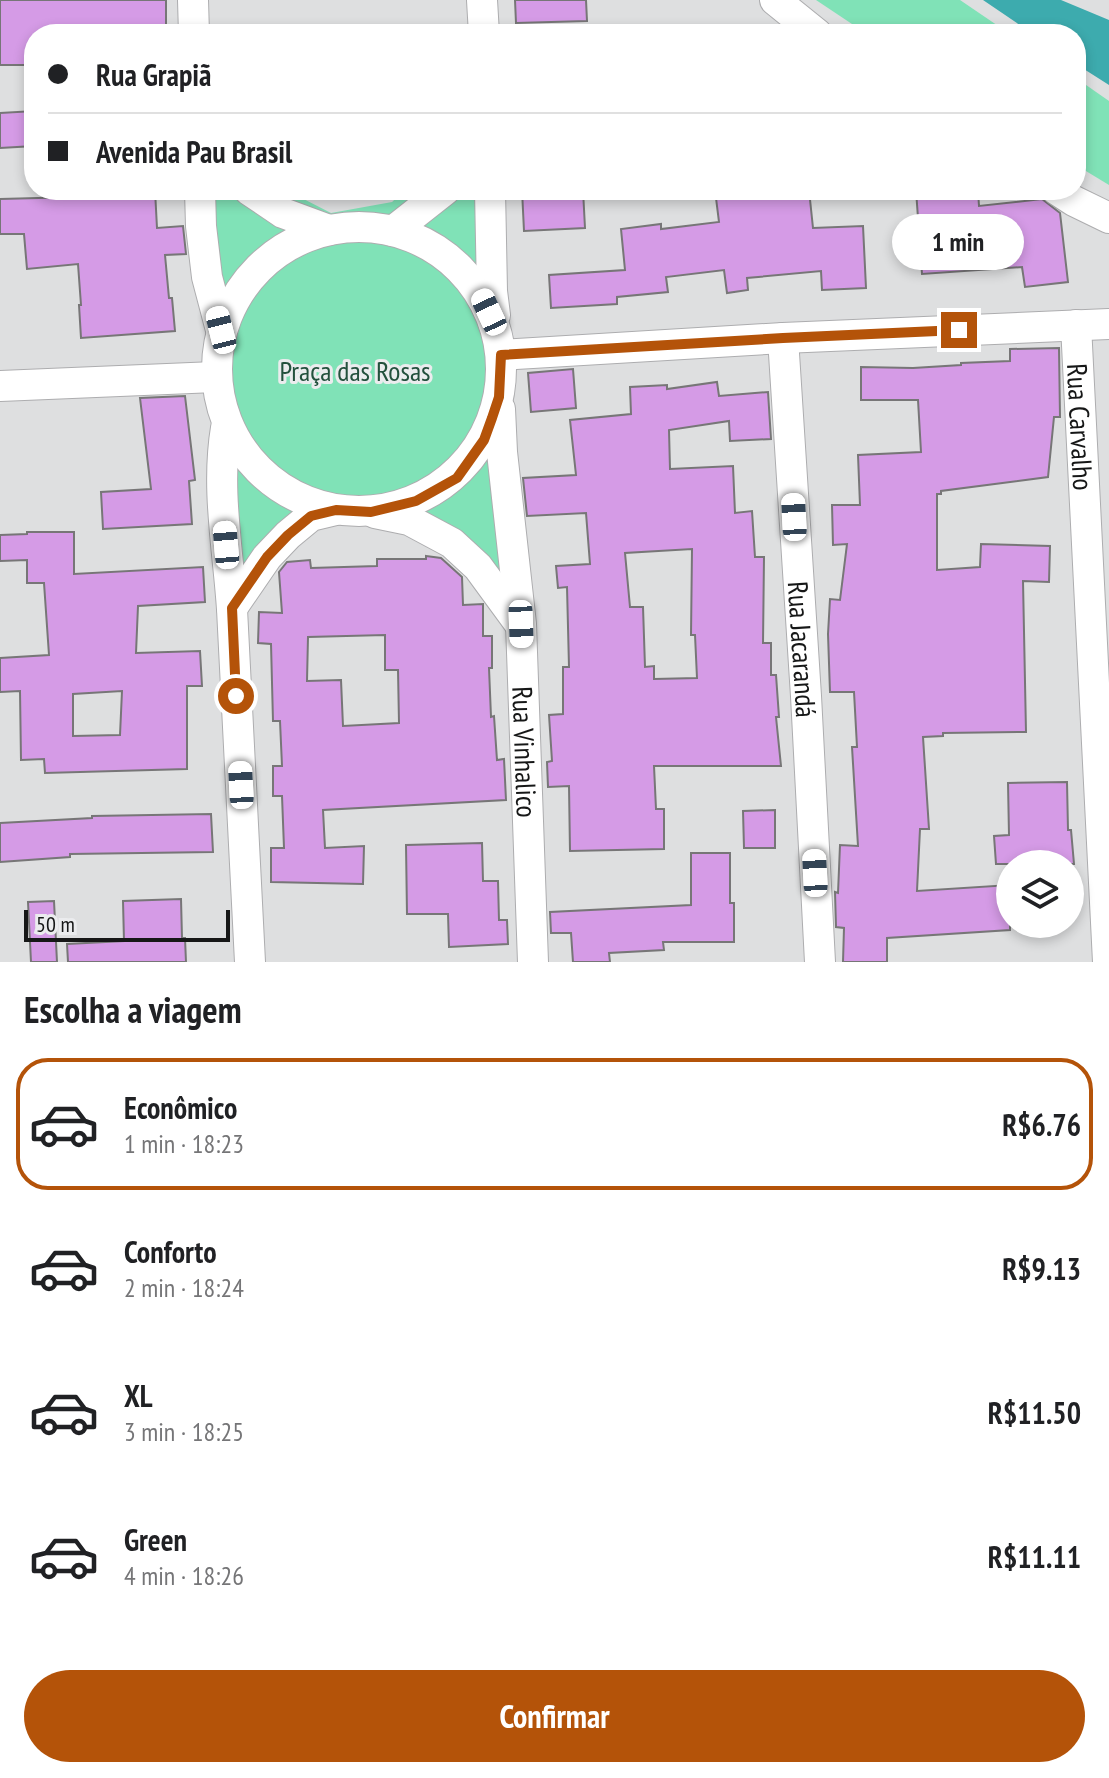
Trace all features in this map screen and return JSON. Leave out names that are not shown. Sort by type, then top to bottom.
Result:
[{"type":"street","points":[[193,0],[194,24]]},
{"type":"street","points":[[482,0],[483,24]]},
{"type":"street","points":[[775,0],[805,24]]},
{"type":"street","points":[[200,200],[207,277],[221,330]]},
{"type":"street","points":[[264,200],[283,213],[329,230]]},
{"type":"street","points":[[393,231],[432,200]]},
{"type":"street","points":[[371,512],[416,501],[457,478],[484,440],[499,397],[499,342],[492,291],[490,200]]},
{"type":"street","points":[[1072,200],[1109,218]]},
{"type":"street","points":[[336,510],[272,482],[261,474],[226,428],[221,412],[215,377],[221,330],[236,295],[265,261],[293,243],[329,230],[361,227],[393,231],[435,250],[458,266],[481,295],[499,342]]},
{"type":"street","points":[[499,342],[783,338],[1109,324]]},
{"type":"street","name":"Rua Carvalho","points":[[1076,325],[1108,962]]},
{"type":"street","name":"Rua Jacarandá","points":[[783,338],[820,962]]},
{"type":"street","points":[[0,386],[215,377]]},
{"type":"street","name":"Rua Vinhalico","points":[[499,397],[521,624],[533,962]]},
{"type":"street","points":[[226,428],[221,481],[232,608],[250,962]]},
{"type":"street","points":[[232,608],[267,557],[288,535],[311,516],[336,510],[371,512],[409,520],[452,543],[478,567],[521,624]]},
{"type":"green space","points":[[816,0],[960,0],[995,24],[852,24]]},
{"type":"green space","points":[[1086,85],[1109,101],[1109,185],[1086,171]]},
{"type":"green space","name":"Praça das Rosas","points":[[210,200],[306,200],[331,213],[394,200],[487,200],[515,598],[462,556],[397,521],[336,516],[233,584]]},
{"type":"water","points":[[983,0],[1061,0],[1109,20],[1109,85],[1086,70],[1086,24],[1018,24]]},
{"type":"building","points":[[0,0],[166,0],[166,24],[24,24],[24,65],[0,65]]},
{"type":"building","points":[[515,0],[586,0],[587,21],[516,23]]},
{"type":"building","points":[[24,112],[24,147],[0,148],[0,113]]},
{"type":"building","points":[[0,199],[156,200],[157,228],[183,226],[186,254],[165,255],[175,331],[81,338],[78,264],[27,269],[24,234],[0,234]]},
{"type":"building","points":[[522,200],[584,200],[585,228],[524,231]]},
{"type":"building","points":[[716,200],[810,200],[813,228],[863,226],[866,288],[822,290],[821,271],[747,278],[748,290],[727,293],[724,270],[666,277],[668,292],[617,297],[617,304],[551,308],[549,275],[625,270],[621,229],[661,224],[661,229],[719,222]]},
{"type":"building","points":[[917,200],[979,200],[979,206],[1043,200],[1060,213],[1068,282],[1025,287],[1022,267],[922,274]]},
{"type":"building","points":[[1059,348],[1060,417],[1054,417],[1048,477],[937,494],[937,570],[980,567],[981,544],[1050,546],[1049,582],[1023,581],[1026,732],[943,733],[943,736],[923,737],[929,829],[920,829],[917,891],[996,886],[996,931],[887,938],[887,962],[843,962],[844,928],[836,927],[835,892],[838,893],[840,845],[858,846],[852,747],[857,747],[854,692],[830,692],[830,599],[840,600],[847,544],[833,545],[832,505],[860,505],[858,455],[921,452],[918,400],[861,400],[861,367],[913,368],[1010,361],[1010,349]]},
{"type":"building","points":[[573,369],[576,408],[531,412],[528,373]]},
{"type":"building","points":[[717,382],[719,396],[768,392],[771,439],[730,441],[729,421],[669,430],[670,469],[733,466],[735,513],[752,511],[755,557],[764,557],[763,643],[771,643],[771,675],[776,675],[781,766],[654,766],[656,809],[664,809],[664,849],[570,851],[569,786],[548,787],[547,762],[552,761],[549,715],[563,714],[563,667],[569,667],[567,587],[558,588],[556,566],[590,564],[586,513],[527,516],[523,478],[576,475],[570,420],[631,414],[630,387],[667,385],[667,389]],"holes":[[[692,549],[691,635],[695,635],[697,678],[654,679],[654,666],[645,667],[643,607],[630,607],[625,553]]]},
{"type":"building","points":[[185,396],[195,480],[189,481],[192,524],[103,529],[101,492],[151,489],[140,398]]},
{"type":"building","points":[[74,532],[74,574],[203,567],[205,602],[138,606],[136,653],[200,651],[202,686],[187,686],[187,769],[45,773],[44,759],[21,760],[20,691],[0,692],[0,658],[49,655],[44,583],[27,583],[27,560],[0,561],[0,535]],"holes":[[[122,691],[120,735],[73,736],[73,694]]]},
{"type":"building","points":[[426,556],[441,558],[462,577],[463,605],[483,604],[483,636],[492,636],[492,668],[489,668],[491,717],[494,716],[497,760],[504,759],[506,800],[323,810],[325,848],[364,846],[363,884],[271,882],[271,848],[284,848],[282,796],[273,796],[273,766],[282,766],[280,721],[273,721],[271,644],[258,643],[259,612],[282,613],[279,572],[287,562],[310,560],[311,568],[377,566],[377,559],[426,559]],"holes":[[[385,635],[385,670],[398,670],[399,723],[343,726],[341,680],[307,681],[308,637]]]},
{"type":"building","points":[[1067,782],[1068,830],[1071,830],[1073,850],[996,850],[996,864],[994,836],[1009,835],[1008,783]]},
{"type":"building","points":[[775,810],[775,848],[744,848],[743,811]]},
{"type":"building","points":[[211,814],[213,852],[70,854],[70,857],[0,862],[0,823],[92,816]]},
{"type":"building","points":[[482,843],[483,881],[498,881],[499,920],[507,920],[508,944],[449,947],[448,914],[407,914],[406,845]]},
{"type":"building","points":[[691,853],[730,853],[734,942],[663,942],[664,950],[609,953],[610,962],[573,962],[571,933],[551,933],[550,912],[691,905]]},
{"type":"building","points":[[181,899],[186,962],[68,962],[67,944],[124,941],[123,901]]},
{"type":"building","points":[[54,901],[57,962],[31,962],[28,902]]},
{"type":"route","points":[[236,696],[232,608],[267,557],[311,516],[336,510],[371,512],[416,501],[457,478],[484,440],[492,418],[499,397],[501,355],[959,330]]}]
